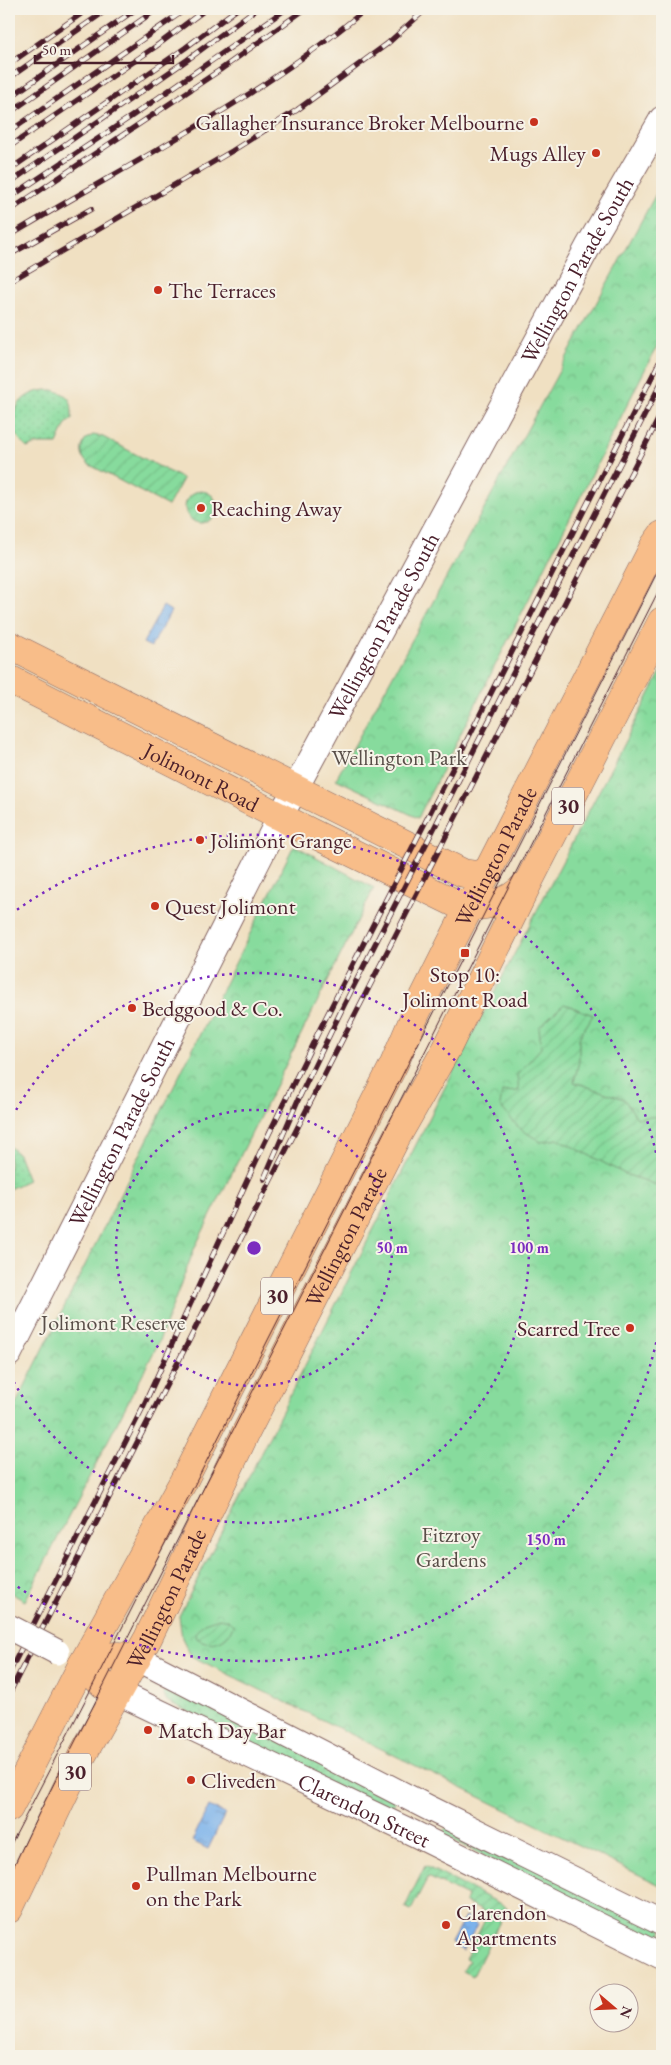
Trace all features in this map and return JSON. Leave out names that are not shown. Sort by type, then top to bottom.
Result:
[{"type":"main road","name":"Wellington Parade","points":[[9,1808],[82,1665],[208,1433],[394,1064],[416,1013],[658,540]]},
{"type":"main road","name":"Wellington Parade","points":[[9,1909],[82,1756],[137,1658],[245,1434],[397,1136],[447,1048],[529,881],[662,621]]},
{"type":"main road","name":"Jolimont Road","points":[[9,645],[463,873],[477,875],[489,871]]},
{"type":"main road","name":"Jolimont Road","points":[[9,679],[450,901],[471,905],[489,905],[506,901],[520,892],[529,881]]},
{"type":"main road","name":"Clarendon Street","points":[[117,1692],[104,1685],[82,1665],[95,1659],[109,1656],[119,1655],[137,1658]]},
{"type":"street","name":"Wellington Parade South","points":[[9,1354],[280,817],[590,245],[662,119]]},
{"type":"street","points":[[9,1627],[82,1665]]},
{"type":"street","name":"Clarendon Street","points":[[137,1658],[662,1923]]},
{"type":"street","name":"Clarendon Street","points":[[117,1692],[414,1834],[662,1957]]},
{"type":"green space","name":"Wellington Park","points":[[662,183],[662,336],[418,818],[336,779]]},
{"type":"green space","points":[[53,390],[70,400],[72,419],[66,424],[57,444],[37,444],[27,448],[14,428],[16,409],[21,401],[30,395],[40,391]]},
{"type":"green space","points":[[93,435],[103,437],[183,479],[168,506],[88,464],[83,458],[82,449],[86,439]]},
{"type":"green space","points":[[201,491],[213,495],[217,507],[213,519],[201,523],[189,519],[185,507],[189,495]]},
{"type":"green space","name":"Fitzroy Gardens","points":[[662,670],[662,1886],[191,1656],[182,1638],[179,1616],[443,1091]]},
{"type":"green space","name":"Jolimont Reserve","points":[[294,845],[374,888],[195,1247],[158,1344],[25,1601],[9,1592],[9,1418]]},
{"type":"green space","points":[[564,1004],[593,1015],[579,1038],[579,1061],[574,1082],[624,1099],[637,1118],[662,1116],[662,1187],[625,1174],[558,1139],[541,1142],[519,1128],[500,1106],[502,1092],[519,1091],[517,1075],[541,1048],[539,1027]]},
{"type":"green space","points":[[9,1148],[18,1154],[28,1180],[9,1189]]},
{"type":"green space","points":[[219,1618],[228,1620],[233,1625],[231,1631],[224,1639],[208,1642],[197,1638],[195,1633],[204,1623]]},
{"type":"green space","points":[[168,1683],[397,1798],[390,1809],[384,1811],[167,1701],[163,1694]]},
{"type":"green space","points":[[448,1825],[662,1927],[662,1950],[442,1834]]},
{"type":"green space","points":[[425,1866],[507,1907],[473,1976],[463,1971],[469,1961],[465,1959],[488,1914],[465,1902],[467,1896],[428,1877],[411,1910],[405,1907]]},
{"type":"water","points":[[163,606],[171,611],[151,647],[143,643]]},
{"type":"water","points":[[209,1806],[225,1814],[208,1849],[192,1841]]},
{"type":"water","points":[[465,1917],[477,1925],[463,1951],[451,1943]]},
{"type":"tram line","points":[[9,1848],[662,563]]},
{"type":"tram line","points":[[9,1876],[39,1813],[662,584]]},
{"type":"railway","points":[[9,64],[88,9]]},
{"type":"railway","points":[[9,78],[108,9]]},
{"type":"railway","points":[[9,98],[136,9]]},
{"type":"railway","points":[[9,113],[157,9]]},
{"type":"railway","points":[[9,132],[186,9]]},
{"type":"railway","points":[[9,147],[155,47],[206,9]]},
{"type":"railway","points":[[9,170],[185,48],[237,9]]},
{"type":"railway","points":[[9,183],[187,60],[256,9]]},
{"type":"railway","points":[[9,198],[132,116],[286,9]]},
{"type":"railway","points":[[9,211],[220,70],[305,9]]},
{"type":"railway","points":[[9,236],[237,102],[281,73],[366,9]]},
{"type":"railway","points":[[9,282],[232,151],[297,110],[387,44],[426,9]]},
{"type":"railway","points":[[9,255],[91,209]]},
{"type":"railway","points":[[9,1673],[143,1407],[263,1146],[318,1033],[662,357]]},
{"type":"railway","points":[[264,1179],[298,1100],[344,1005],[662,381]]},
{"type":"railway","points":[[9,1694],[662,412]]},
{"type":"place","name":"Gallagher Insurance Broker Melbourne","points":[[534,122]]},
{"type":"place","name":"Mugs Alley","points":[[596,153]]},
{"type":"place","name":"The Terraces","points":[[158,290]]},
{"type":"place","name":"Reaching Away","points":[[201,508]]},
{"type":"place","name":"Jolimont Grange","points":[[200,840]]},
{"type":"place","name":"Quest Jolimont","points":[[155,906]]},
{"type":"place","name":"Stop 10: Jolimont Road","points":[[465,953]]},
{"type":"place","name":"Bedggood & Co.","points":[[132,1008]]},
{"type":"place","name":"Scarred Tree","points":[[630,1328]]},
{"type":"place","name":"Match Day Bar","points":[[148,1730]]},
{"type":"place","name":"Cliveden","points":[[191,1780]]},
{"type":"place","name":"Pullman Melbourne on the Park","points":[[136,1886]]},
{"type":"place","name":"Clarendon Apartments","points":[[446,1925]]}]
